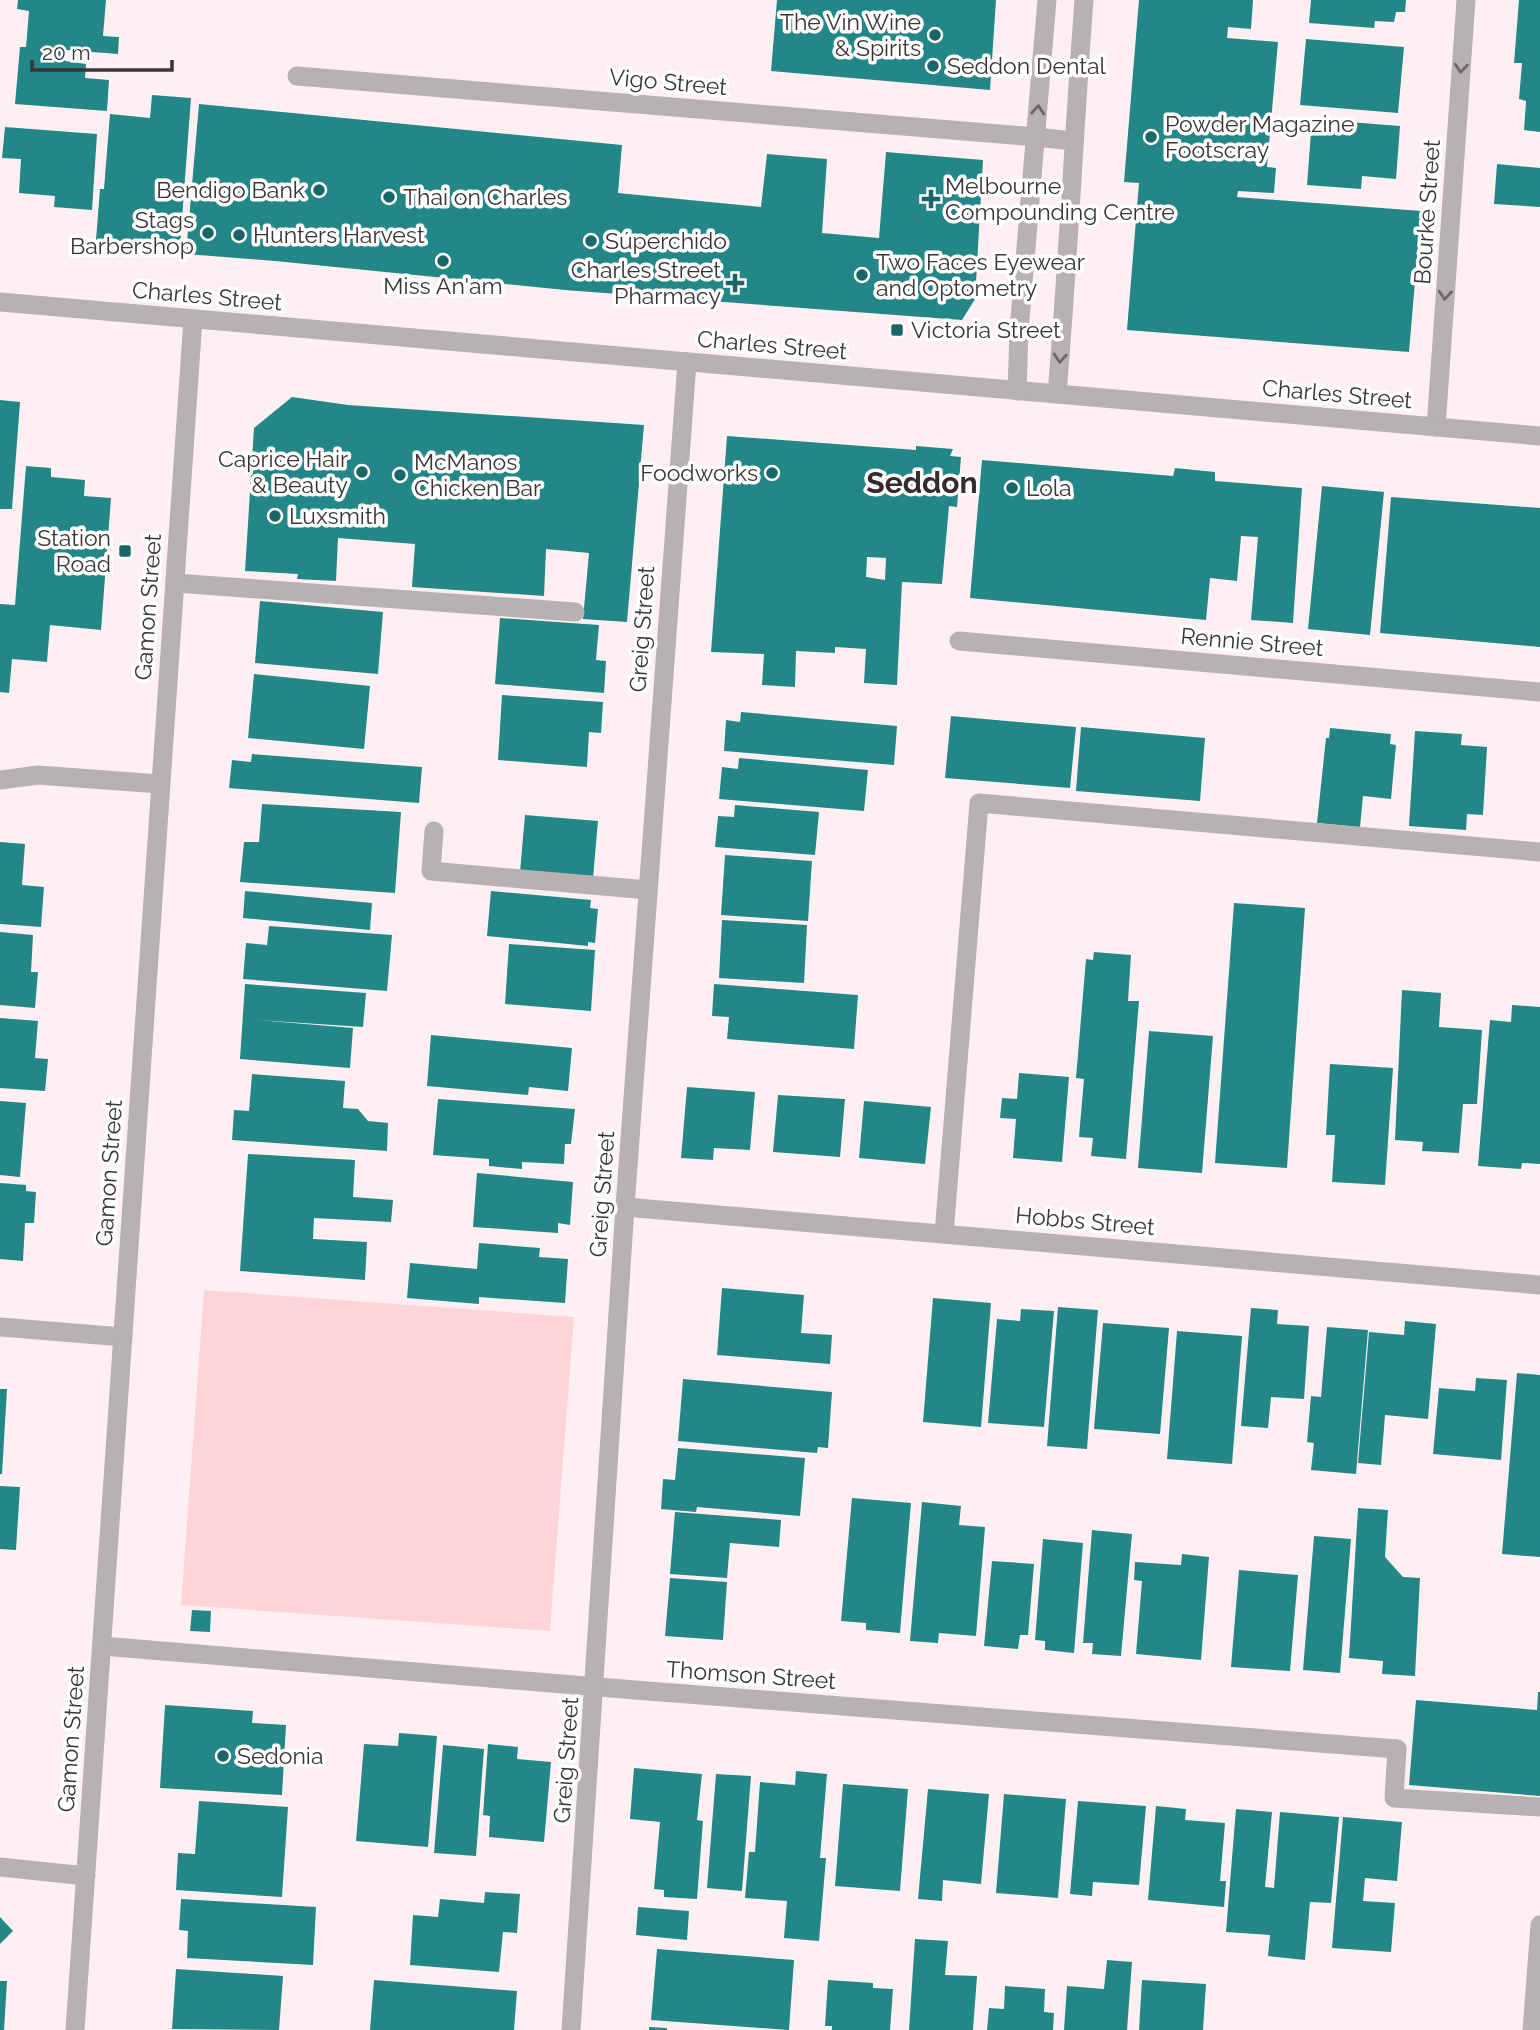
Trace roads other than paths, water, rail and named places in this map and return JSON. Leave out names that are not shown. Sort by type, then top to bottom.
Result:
[{"type":"street","points":[[1017,391],[1019,330],[1047,0]]},
{"type":"street","points":[[1057,394],[1067,281],[1073,141],[1084,0]]},
{"type":"street","name":"Bourke Street","points":[[1436,427],[1466,0]]},
{"type":"street","name":"Vigo Street","points":[[297,76],[1073,141]]},
{"type":"street","name":"Charles Street","points":[[0,302],[1540,436]]},
{"type":"street","name":"Gamon Street","points":[[75,2030],[193,320]]},
{"type":"street","name":"Greig Street","points":[[571,2030],[625,1207],[687,362]]},
{"type":"street","points":[[175,583],[575,612]]},
{"type":"street","name":"Rennie Street","points":[[959,641],[1540,692]]},
{"type":"street","points":[[0,780],[38,775],[160,784]]},
{"type":"street","points":[[944,1234],[979,803],[1540,852]]},
{"type":"street","points":[[434,831],[432,871],[648,890]]},
{"type":"street","name":"Hobbs Street","points":[[625,1207],[1540,1285]]},
{"type":"street","points":[[0,1327],[123,1337]]},
{"type":"street","name":"Thomson Street","points":[[102,1646],[1397,1749],[1394,1798],[1540,1807]]},
{"type":"street","points":[[0,1867],[86,1875]]},
{"type":"street","points":[[1532,2030],[1540,1925]]},
{"type":"place","name":"The Vin Wine & Spirits","points":[[935,35]]},
{"type":"place","name":"Seddon Dental","points":[[933,66]]},
{"type":"place","name":"Powder Magazine Footscray","points":[[1151,137]]},
{"type":"place","name":"Bendigo Bank","points":[[319,190]]},
{"type":"place","name":"Thai on Charles","points":[[389,197]]},
{"type":"place","name":"Melbourne Compounding Centre","points":[[931,199]]},
{"type":"place","name":"Stags Barbershop","points":[[208,233]]},
{"type":"place","name":"Hunters Harvest","points":[[239,235]]},
{"type":"place","name":"Súperchido","points":[[591,241]]},
{"type":"place","name":"Miss An'am","points":[[443,261]]},
{"type":"place","name":"Two Faces Eyewear and Optometry","points":[[862,275]]},
{"type":"place","name":"Charles Street Pharmacy","points":[[735,283]]},
{"type":"place","name":"Victoria Street","points":[[897,330]]},
{"type":"place","name":"Caprice Hair & Beauty","points":[[362,472]]},
{"type":"place","name":"Foodworks","points":[[772,473]]},
{"type":"place","name":"McManos Chicken Bar","points":[[400,475]]},
{"type":"place","name":"Lola","points":[[1012,488]]},
{"type":"place","name":"Luxsmith","points":[[275,516]]},
{"type":"place","name":"Station Road","points":[[125,551]]},
{"type":"place","name":"Sedonia","points":[[223,1756]]},
{"type":"district","name":"Seddon","points":[[922,483]]}]
